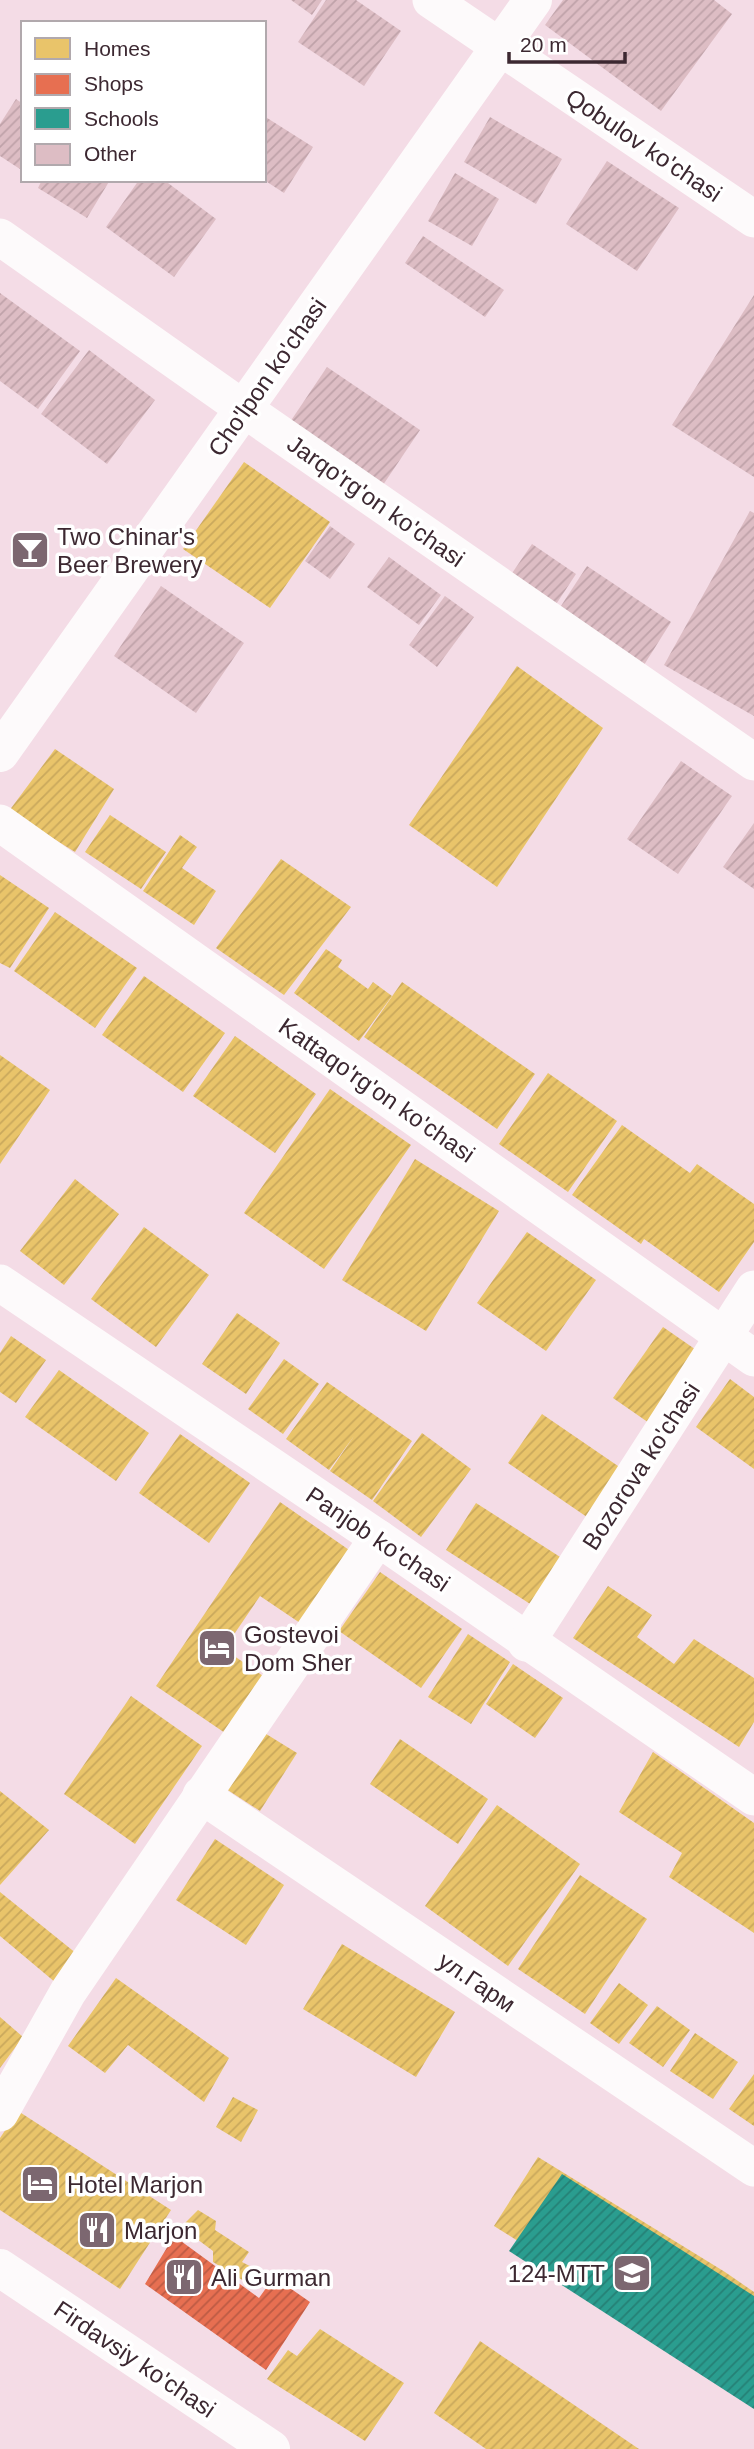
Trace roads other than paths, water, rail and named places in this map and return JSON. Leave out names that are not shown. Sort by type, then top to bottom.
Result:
[{"type":"street","name":"Qobulov ko'chasi","points":[[431,0],[754,219]]},
{"type":"street","name":"Cho'lpon ko'chasi","points":[[0,753],[533,0]]},
{"type":"street","name":"Jarqo'rg'on ko'chasi","points":[[0,237],[754,762]]},
{"type":"street","name":"Kattaqo'rg'on ko'chasi","points":[[0,822],[754,1358]]},
{"type":"street","name":"Panjob ko'chasi","points":[[0,1283],[378,1538],[526,1643],[754,1797]]},
{"type":"street","name":"Bozorova ko'chasi","points":[[526,1643],[754,1289]]},
{"type":"street","points":[[0,2113],[68,1992],[378,1538]]},
{"type":"street","name":"ул.Гарм","points":[[201,1795],[754,2168]]},
{"type":"street","name":"Firdavsiy ko'chasi","points":[[0,2268],[271,2449]]},
{"type":"place","name":"Two Chinar's Beer Brewery","points":[[30,550]]},
{"type":"place","name":"Gostevoi Dom Sher","points":[[217,1648]]},
{"type":"place","name":"Hotel Marjon","points":[[40,2184]]},
{"type":"place","name":"Marjon","points":[[97,2230]]},
{"type":"place","name":"124-MTT","points":[[632,2273]]},
{"type":"place","name":"Ali Gurman","points":[[184,2277]]}]
